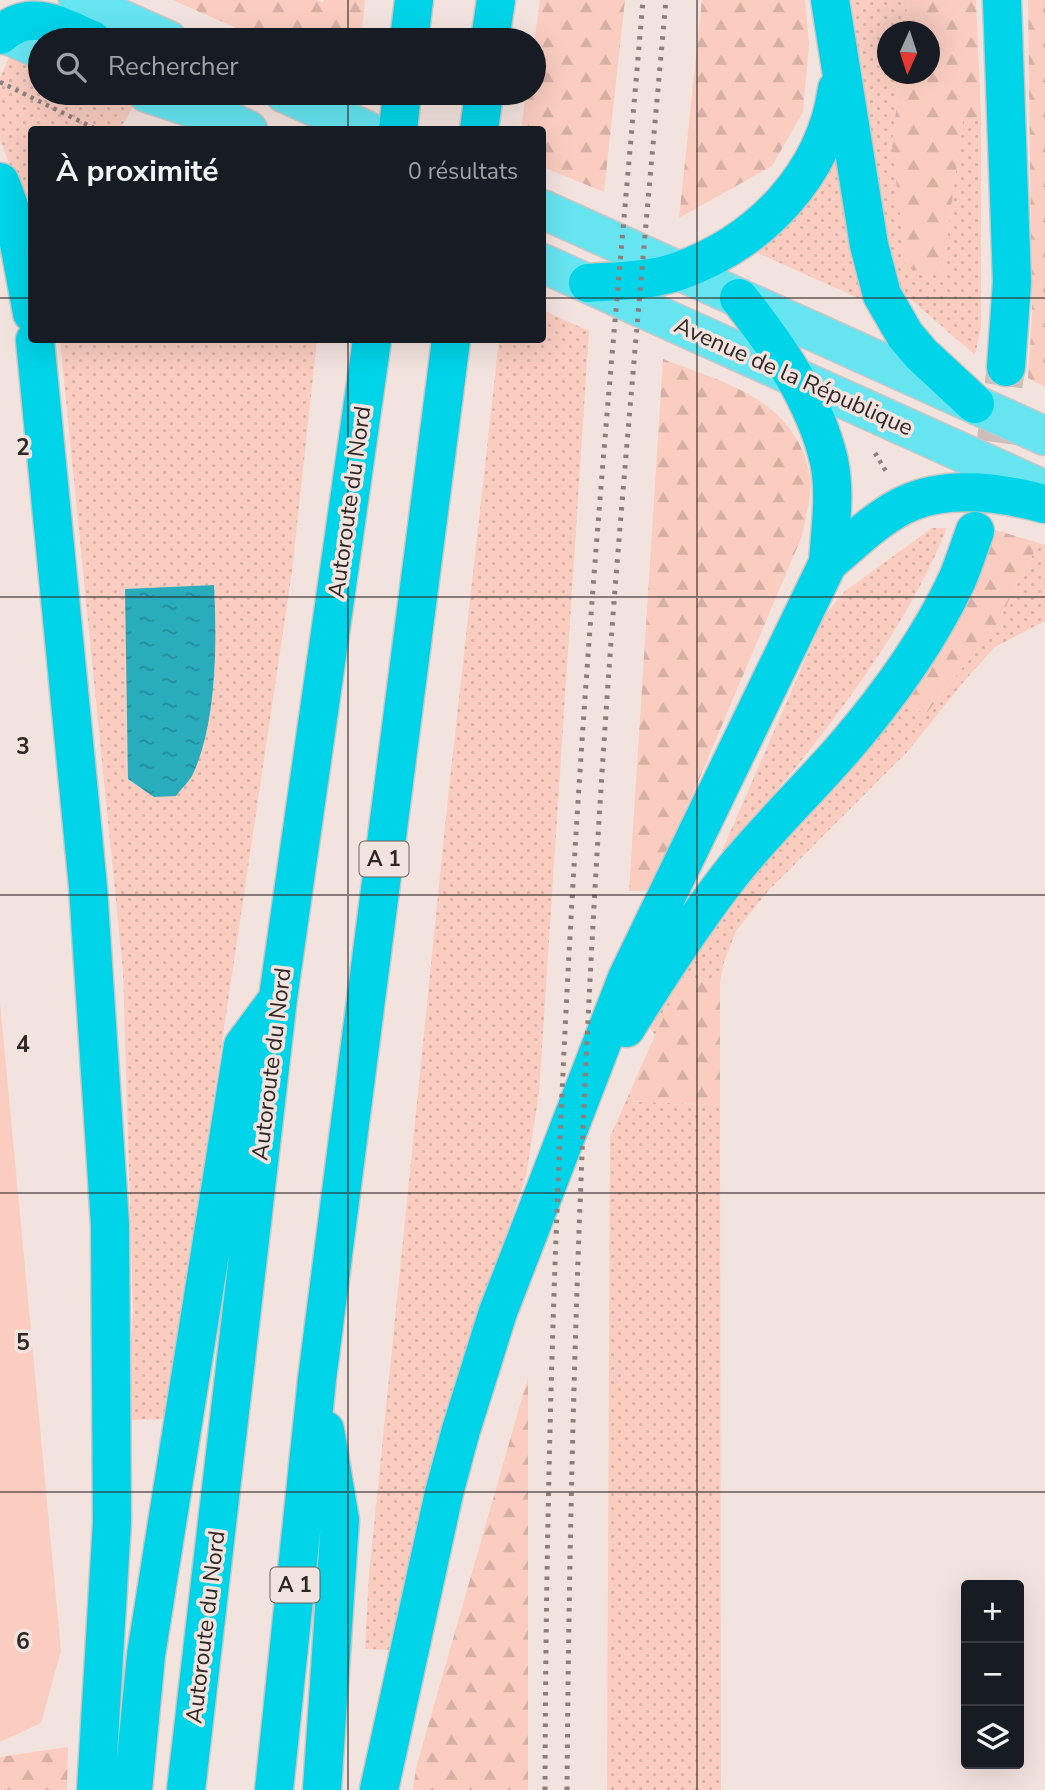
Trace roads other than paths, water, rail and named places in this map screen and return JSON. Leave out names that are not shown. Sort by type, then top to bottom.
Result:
[{"type":"highway","points":[[410,28],[414,0]]},
{"type":"highway","points":[[492,28],[496,0]]},
{"type":"highway","points":[[830,0],[869,245],[882,295],[905,335],[921,354],[975,404]]},
{"type":"highway","points":[[1002,0],[1012,282],[1006,367]]},
{"type":"highway","points":[[1,25],[30,20],[61,28]]},
{"type":"highway","points":[[589,284],[648,278],[678,271],[729,247],[757,226],[795,191],[813,163],[827,132],[840,66]]},
{"type":"highway","points":[[398,126],[401,105]]},
{"type":"highway","points":[[480,126],[482,105]]},
{"type":"highway","points":[[0,182],[15,222],[28,292]]},
{"type":"highway","points":[[379,1790],[444,1493],[499,1312],[627,978],[828,563],[832,493],[829,463],[812,410],[777,348],[739,298]]},
{"type":"highway","points":[[35,343],[88,887],[110,1225],[112,1521],[96,1790]]},
{"type":"highway","name":"Autoroute du Nord","points":[[186,1790],[278,998],[372,343]]},
{"type":"highway","name":"A 1","points":[[274,1790],[317,1379],[452,343]]},
{"type":"highway","points":[[828,563],[873,525],[901,507],[938,494],[978,492],[1014,496],[1045,504]]},
{"type":"highway","points":[[576,1107],[644,998],[736,868],[769,828],[845,747],[894,684],[922,642],[957,580],[975,531]]},
{"type":"highway","points":[[133,1790],[146,1655],[243,1046],[278,998]]},
{"type":"highway","points":[[317,1379],[340,1520],[322,1790]]},
{"type":"main road","points":[[78,0],[140,28]]},
{"type":"main road","points":[[1,25],[28,42]]},
{"type":"main road","points":[[183,105],[239,126]]},
{"type":"main road","points":[[311,105],[357,126]]},
{"type":"main road","name":"Avenue de la République","points":[[546,211],[1045,436]]},
{"type":"main road","name":"Avenue de la République","points":[[546,264],[1045,490]]},
{"type":"water","points":[[214,585],[214,681],[201,753],[191,777],[176,796],[154,797],[128,779],[125,589]]},
{"type":"tunnel","points":[[984,498],[994,455],[1006,367]]},
{"type":"railway","points":[[545,1790],[552,1344],[572,899],[598,527],[643,0]]},
{"type":"railway","points":[[567,1790],[575,1344],[594,899],[614,602],[666,0]]}]
